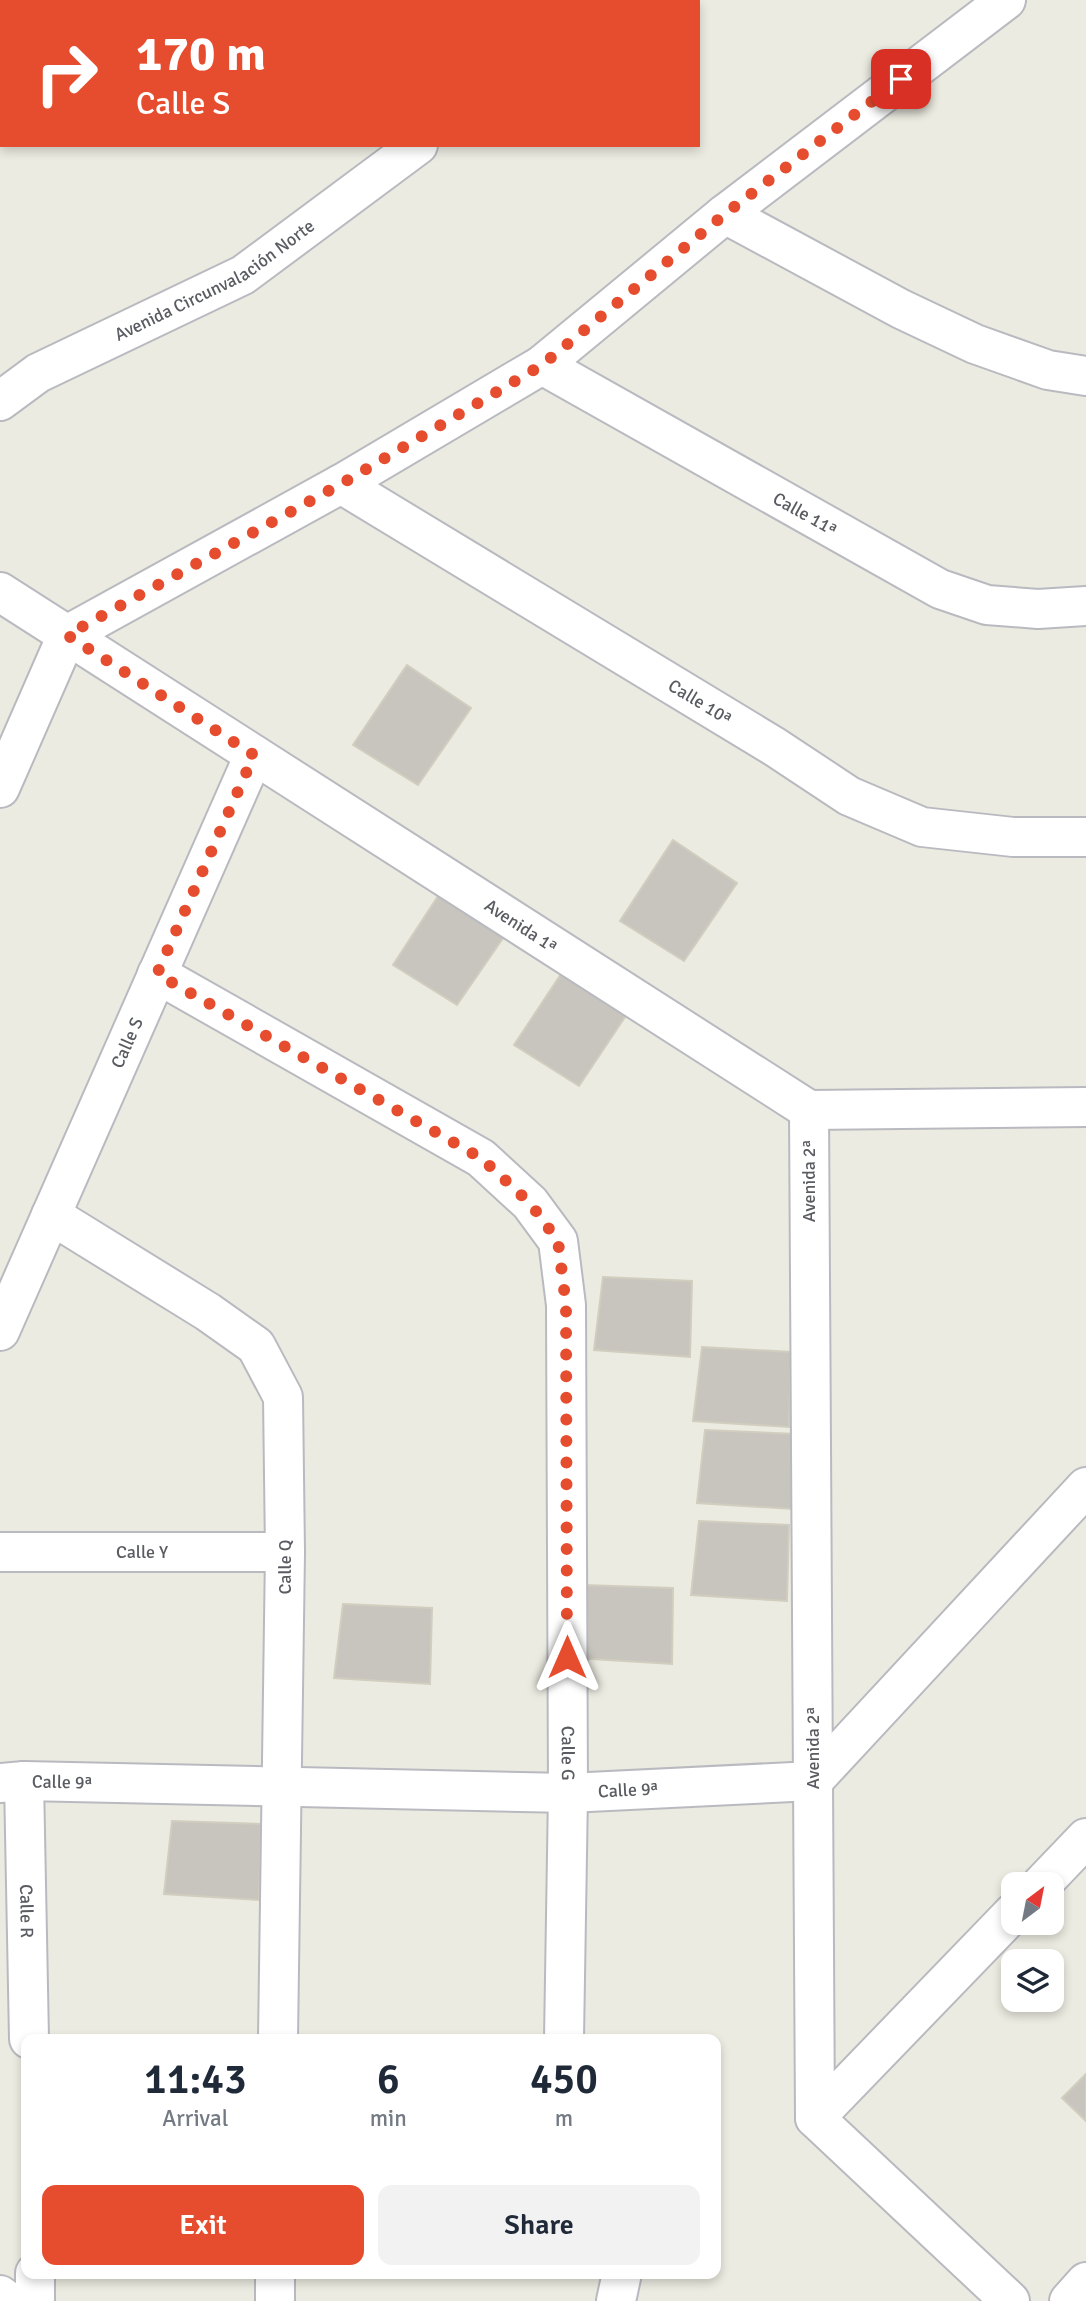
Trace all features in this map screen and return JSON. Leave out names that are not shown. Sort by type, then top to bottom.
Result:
[{"type":"street","points":[[0,788],[67,635],[341,484],[542,365],[725,214],[1006,0]]},
{"type":"street","name":"Avenida Circunvalación Norte","points":[[0,401],[38,373],[243,275],[415,147]]},
{"type":"street","points":[[725,214],[901,309],[975,344],[1048,370],[1086,376]]},
{"type":"street","name":"Calle 11ª","points":[[542,365],[940,589],[987,605],[1038,609],[1086,606]]},
{"type":"street","name":"Calle 10ª","points":[[341,484],[775,747],[849,796],[922,827],[1013,837],[1086,837]]},
{"type":"street","name":"Avenida 1ª","points":[[0,592],[809,1110]]},
{"type":"street","name":"Calle S","points":[[0,1331],[254,755]]},
{"type":"street","name":"Calle G","points":[[157,974],[481,1158],[530,1203],[558,1241],[566,1305],[568,1793],[564,2034]]},
{"type":"street","points":[[809,1110],[1086,1107]]},
{"type":"street","name":"Avenida 2ª","points":[[809,1110],[815,2118]]},
{"type":"street","name":"Calle Q","points":[[51,1215],[208,1312],[256,1346],[283,1397],[285,1552],[278,2034]]},
{"type":"street","points":[[813,1782],[1086,1487]]},
{"type":"street","name":"Calle Y","points":[[0,1552],[285,1552]]},
{"type":"street","name":"Calle 9ª","points":[[12,1782],[568,1793],[813,1782]]},
{"type":"street","name":"Calle R","points":[[12,1782],[29,2034]]},
{"type":"street","points":[[1053,1872],[1086,1838]]},
{"type":"street","points":[[1001,1925],[815,2118],[1010,2301]]},
{"type":"street","points":[[35,2279],[35,2301]]},
{"type":"street","points":[[275,2279],[275,2301]]},
{"type":"street","points":[[616,2301],[621,2279]]},
{"type":"street","points":[[1069,2301],[1086,2282]]},
{"type":"street","points":[[0,2295],[8,2301]]},
{"type":"building","points":[[407,665],[471,708],[418,785],[353,745]]},
{"type":"building","points":[[673,840],[737,883],[684,961],[620,921]]},
{"type":"building","points":[[446,884],[510,928],[457,1005],[393,965]]},
{"type":"building","points":[[567,965],[631,1008],[579,1086],[514,1045]]},
{"type":"building","points":[[603,1277],[692,1281],[690,1357],[594,1350]]},
{"type":"building","points":[[702,1347],[791,1352],[789,1427],[693,1421]]},
{"type":"building","points":[[705,1430],[795,1434],[793,1509],[697,1503]]},
{"type":"building","points":[[699,1521],[789,1525],[787,1601],[691,1595]]},
{"type":"building","points":[[584,1585],[673,1588],[672,1664],[576,1658]]},
{"type":"building","points":[[343,1604],[432,1608],[430,1684],[334,1678]]},
{"type":"building","points":[[172,1821],[261,1824],[259,1900],[164,1894]]},
{"type":"building","points":[[1086,2074],[1086,2121],[1062,2098]]},
{"type":"route","points":[[567,1657],[566,1305],[558,1241],[530,1203],[481,1158],[157,974],[254,755],[67,635],[341,484],[542,365],[725,214],[901,79]]}]
